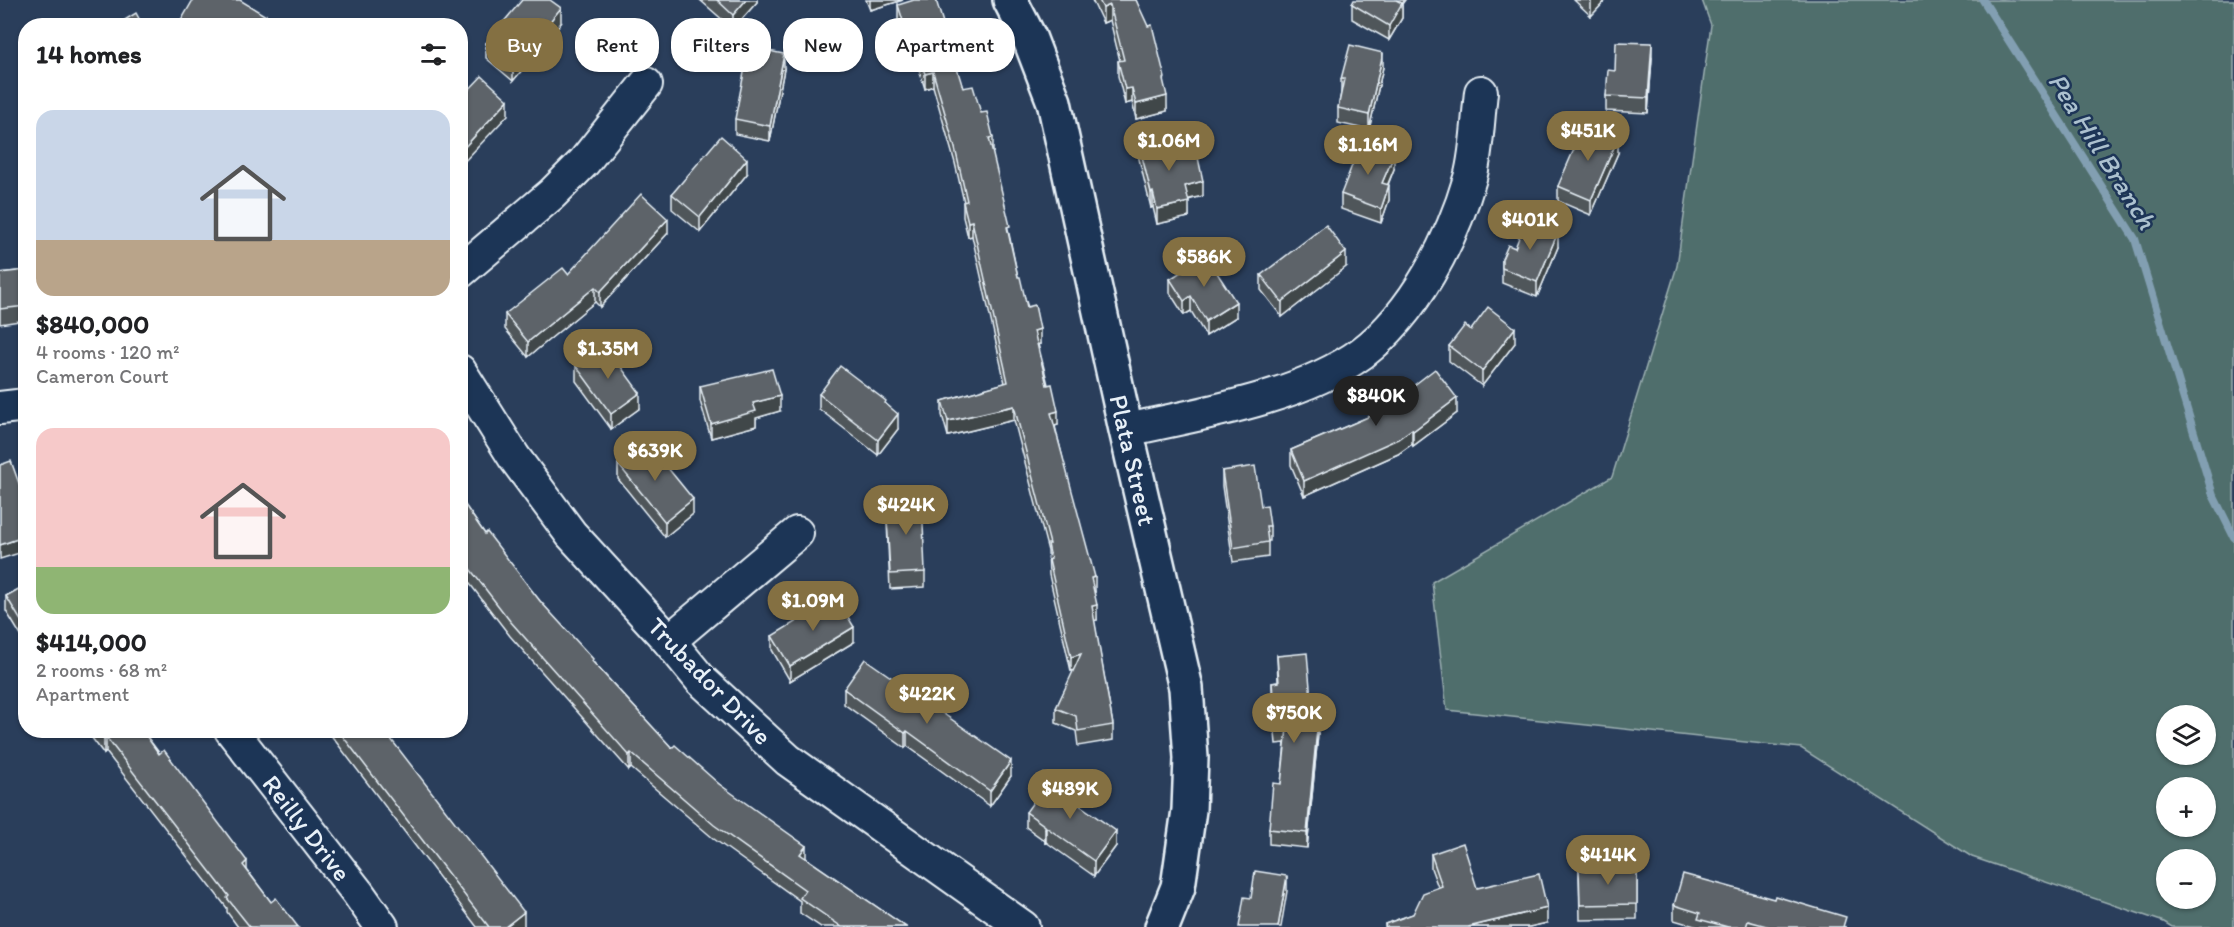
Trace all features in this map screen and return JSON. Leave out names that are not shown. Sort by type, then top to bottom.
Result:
[{"type":"street","name":"Plata Street","points":[[1010,0],[1029,37],[1054,102],[1126,430],[1186,688],[1191,758],[1190,810],[1178,887],[1162,927]]},
{"type":"street","points":[[468,265],[552,194],[584,162],[646,84]]},
{"type":"street","points":[[1126,430],[1277,394],[1332,371],[1362,352],[1388,328],[1416,296],[1443,249],[1471,176],[1481,92]]},
{"type":"street","name":"Trubador Drive","points":[[468,384],[514,457],[571,534],[669,641],[701,680],[788,760],[1023,927]]},
{"type":"street","points":[[0,408],[18,406]]},
{"type":"street","points":[[669,641],[797,533]]},
{"type":"street","name":"Reilly Drive","points":[[237,738],[382,927]]},
{"type":"green space","points":[[1702,0],[2234,0],[2234,927],[2172,927],[2164,922],[1972,857],[1801,748],[1447,710],[1432,582],[1612,477],[1677,266],[1711,25]]},
{"type":"building","points":[[193,0],[240,0],[266,16],[265,18],[183,18]]},
{"type":"building","points":[[522,0],[550,0],[561,8],[553,18],[507,18]]},
{"type":"building","points":[[717,0],[746,0],[733,15]]},
{"type":"building","points":[[914,0],[936,0],[942,18],[902,18],[898,5]]},
{"type":"building","points":[[1099,0],[1136,0],[1148,26],[1152,25],[1167,96],[1136,104],[1132,88],[1125,89],[1118,61],[1124,60],[1110,5],[1103,8]]},
{"type":"building","points":[[1354,0],[1396,0],[1402,3],[1389,26],[1352,4]]},
{"type":"building","points":[[136,13],[139,18],[128,18]]},
{"type":"building","points":[[1616,42],[1652,43],[1648,98],[1606,96],[1608,70],[1615,71]]},
{"type":"building","points":[[1350,45],[1383,53],[1369,115],[1338,108],[1344,79],[1341,79]]},
{"type":"building","points":[[771,51],[783,54],[770,126],[735,119],[744,72],[771,72]]},
{"type":"building","points":[[933,72],[958,72],[963,88],[973,86],[981,113],[987,112],[993,137],[989,138],[1010,226],[1007,227],[1018,277],[1020,277],[1027,307],[1035,305],[1040,329],[1034,331],[1047,385],[1052,384],[1058,411],[1051,413],[1095,577],[1091,578],[1097,605],[1092,606],[1113,725],[1078,731],[1076,716],[1056,708],[1081,654],[1071,657],[1049,560],[1051,559],[1048,544],[1050,544],[1014,406],[948,421],[942,401],[1008,382],[972,221],[968,222],[963,202],[967,201],[955,148]]},
{"type":"building","points":[[482,76],[508,100],[468,143],[468,91]]},
{"type":"building","points":[[1585,124],[1618,138],[1591,200],[1558,186]]},
{"type":"building","points":[[721,136],[747,159],[700,217],[672,194]]},
{"type":"building","points":[[1174,136],[1178,152],[1181,151],[1183,156],[1197,153],[1203,181],[1185,186],[1189,202],[1157,209],[1139,144]]},
{"type":"building","points":[[1361,142],[1394,155],[1382,183],[1389,185],[1381,209],[1341,194]]},
{"type":"building","points":[[641,194],[668,219],[600,292],[595,287],[528,342],[505,314],[563,268],[568,274]]},
{"type":"building","points":[[1526,219],[1558,232],[1537,282],[1502,268],[1502,259],[1508,245],[1515,248]]},
{"type":"building","points":[[1326,225],[1346,252],[1282,302],[1261,275]]},
{"type":"building","points":[[1206,256],[1236,302],[1206,321],[1191,296],[1184,301],[1170,279]]},
{"type":"building","points":[[18,271],[18,307],[0,309],[0,273]]},
{"type":"building","points":[[1488,307],[1515,328],[1482,371],[1449,346],[1465,325],[1471,330]]},
{"type":"building","points":[[605,345],[640,393],[611,414],[576,366]]},
{"type":"building","points":[[840,366],[886,401],[885,403],[898,414],[878,440],[819,394]]},
{"type":"building","points":[[772,369],[780,396],[753,403],[756,411],[711,424],[700,386]]},
{"type":"building","points":[[1435,369],[1457,398],[1413,431],[1412,429],[1398,439],[1304,481],[1291,450],[1394,406],[1389,399],[1410,382],[1413,386]]},
{"type":"building","points":[[646,441],[693,499],[665,522],[618,464]]},
{"type":"building","points":[[11,461],[18,481],[18,539],[0,545],[0,465]]},
{"type":"building","points":[[1255,466],[1261,506],[1267,505],[1270,526],[1266,526],[1268,542],[1233,548],[1222,471]]},
{"type":"building","points":[[922,498],[925,572],[890,574],[886,499]]},
{"type":"building","points":[[468,510],[540,601],[672,748],[675,745],[719,784],[806,846],[800,854],[906,927],[842,927],[800,898],[805,890],[714,825],[631,753],[629,755],[510,621],[468,566]]},
{"type":"building","points":[[18,589],[18,616],[6,596]]},
{"type":"building","points":[[836,597],[854,627],[790,666],[772,636]]},
{"type":"building","points":[[1307,653],[1312,710],[1319,709],[1307,833],[1269,829],[1273,783],[1281,784],[1287,728],[1276,729],[1272,683],[1279,682],[1277,656]]},
{"type":"building","points":[[865,659],[1011,761],[990,791],[844,689]]},
{"type":"building","points":[[107,738],[148,738],[159,754],[164,750],[247,861],[243,865],[271,902],[276,898],[298,927],[250,927],[227,898],[229,896]]},
{"type":"building","points":[[344,738],[390,738],[524,912],[505,927],[489,927]]},
{"type":"building","points":[[1044,774],[1069,792],[1067,796],[1116,831],[1094,861],[1046,827],[1045,829],[1045,826],[1026,812],[1044,787]]},
{"type":"building","points":[[1463,843],[1477,888],[1539,874],[1547,908],[1468,927],[1386,927],[1385,924],[1413,914],[1423,893],[1442,886],[1431,854]]},
{"type":"building","points":[[1637,868],[1637,904],[1580,905],[1579,869]]},
{"type":"building","points":[[1255,871],[1287,876],[1278,927],[1239,927],[1244,897],[1251,898]]},
{"type":"building","points":[[1683,874],[1774,899],[1775,896],[1846,917],[1843,927],[1770,927],[1748,921],[1746,927],[1728,927],[1698,919],[1700,913],[1674,905]]},
{"type":"waterway","name":"Pea Hill Branch","points":[[1983,0],[2135,239],[2213,495],[2234,537]]}]
